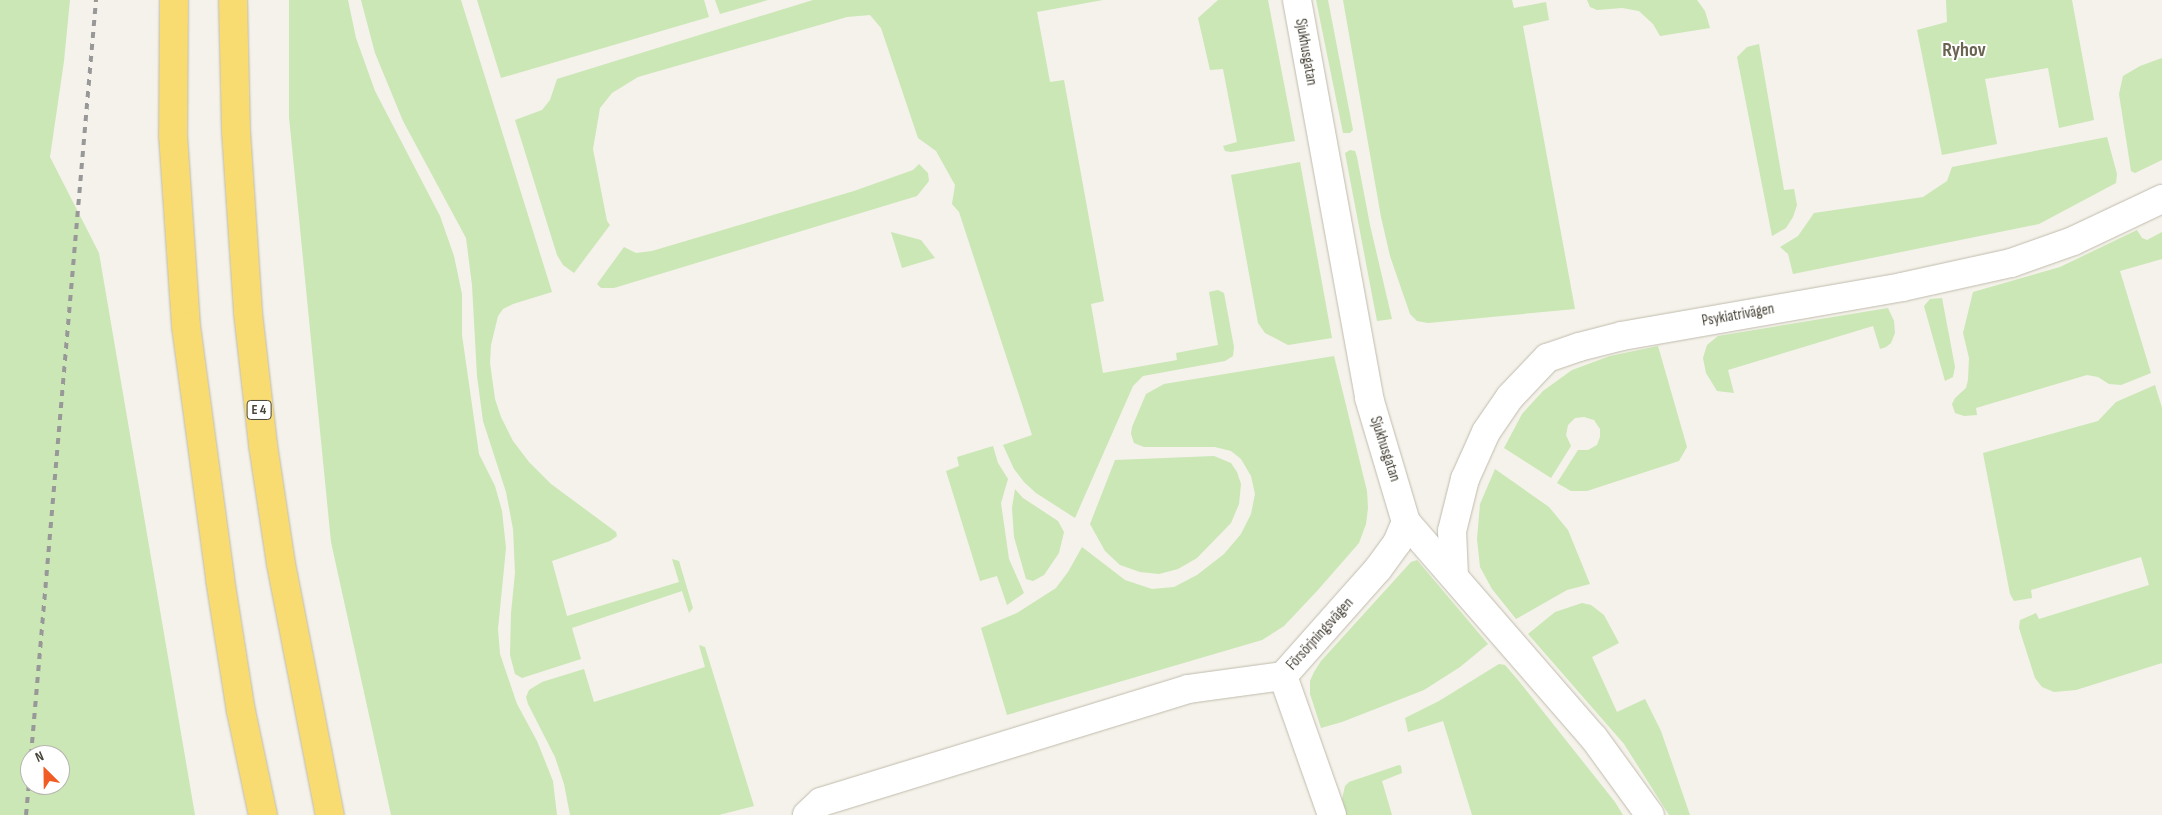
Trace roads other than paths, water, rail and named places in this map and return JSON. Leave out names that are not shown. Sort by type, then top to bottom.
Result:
[{"type":"highway","points":[[174,0],[173,135],[186,326],[202,456],[223,598],[241,711],[262,815]]},
{"type":"highway","name":"E 4","points":[[234,0],[236,131],[248,313],[263,444],[281,564],[330,815]]},
{"type":"street","name":"Sjukhusgatan","points":[[1297,0],[1368,398],[1406,522],[1594,738],[1650,815]]},
{"type":"street","name":"Psykiatrivägen","points":[[1454,576],[1452,531],[1465,479],[1486,432],[1510,397],[1547,358],[1579,347],[1622,336],[1902,287],[2011,263],[2072,240],[2162,200]]},
{"type":"street","name":"Försörjningsvägen","points":[[1332,815],[1283,676],[1378,569],[1397,543],[1406,522]]},
{"type":"street","points":[[807,815],[822,802],[1188,689],[1283,676]]},
{"type":"railway","points":[[32,745],[96,0]]},
{"type":"railway","points":[[26,815],[28,795]]},
{"type":"district","name":"Ryhov","points":[[1964,50]]}]
